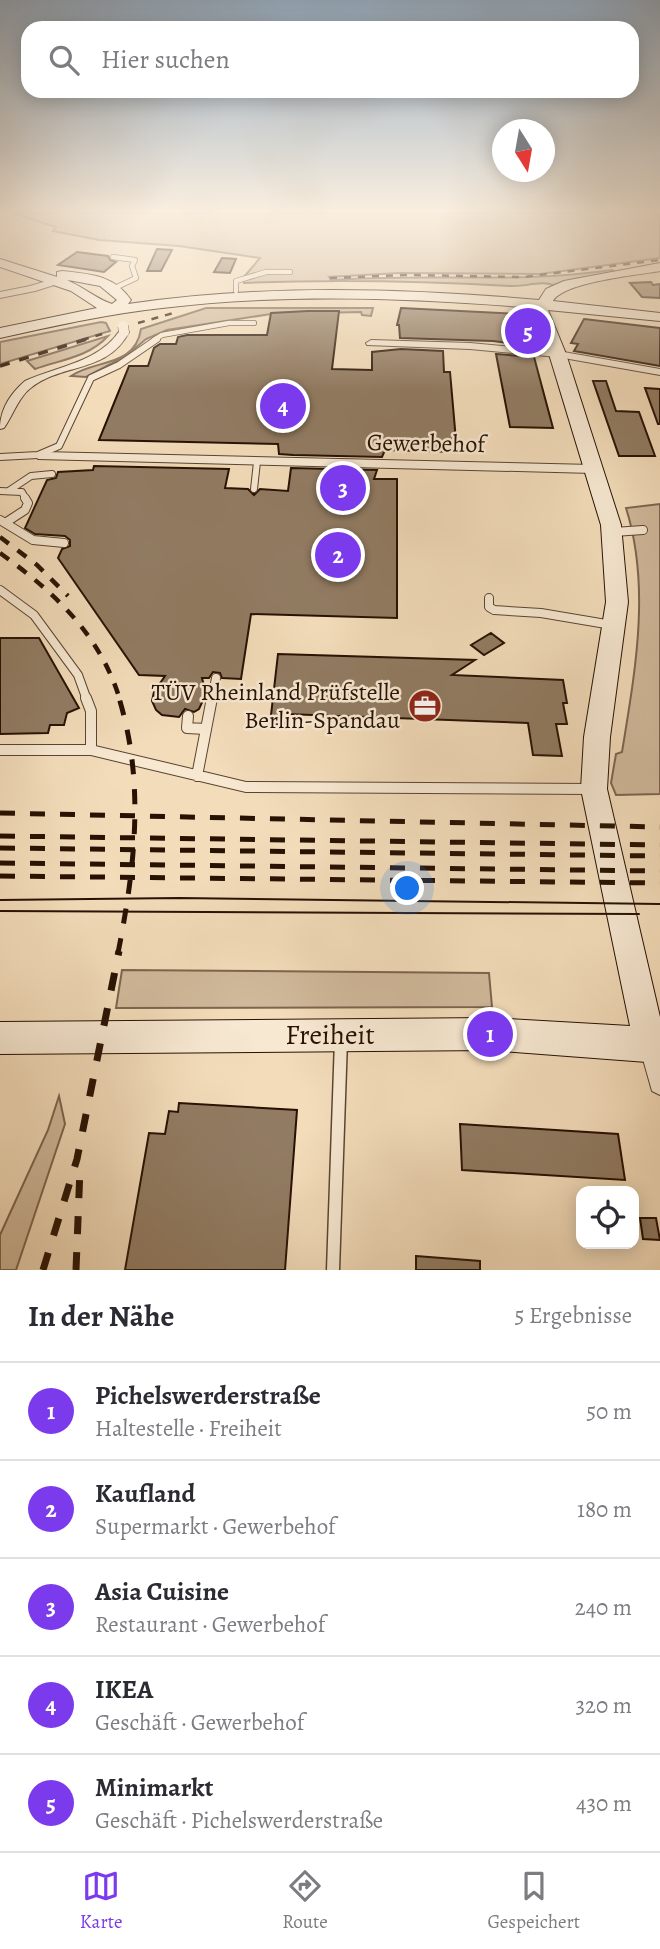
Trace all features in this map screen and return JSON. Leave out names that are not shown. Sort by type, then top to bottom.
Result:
[{"type":"main road","points":[[119,299],[190,301],[291,296],[545,301],[660,317]]},
{"type":"main road","points":[[565,303],[660,308]]},
{"type":"main road","points":[[594,789],[655,1046]]},
{"type":"street","points":[[0,425],[20,391],[29,383],[57,370],[101,356],[119,343],[123,329],[119,299],[100,281],[66,279],[33,272]]},
{"type":"street","points":[[594,789],[597,737],[617,602],[612,533],[549,326],[541,315],[545,301],[555,289],[633,272]]},
{"type":"street","points":[[549,326],[565,303],[581,290],[624,274]]},
{"type":"street","points":[[0,295],[66,279]]},
{"type":"street","points":[[66,279],[99,304]]},
{"type":"street","points":[[0,324],[119,299],[236,291],[381,288],[545,301]]},
{"type":"street","points":[[0,333],[119,299]]},
{"type":"street","points":[[371,343],[470,346],[558,354],[660,372]]},
{"type":"street","name":"Gewerbehof","points":[[42,456],[593,469]]},
{"type":"street","name":"Freiheit","points":[[0,1038],[490,1034],[655,1046]]},
{"type":"street","points":[[655,1046],[660,1083]]},
{"type":"lane","points":[[119,299],[136,278],[134,272]]},
{"type":"lane","points":[[236,291],[236,281],[265,272]]},
{"type":"lane","points":[[0,457],[42,456],[59,446],[91,377],[119,365],[162,335],[229,323],[254,323]]},
{"type":"lane","points":[[254,489],[257,462]]},
{"type":"lane","points":[[3,491],[31,477],[52,474]]},
{"type":"lane","points":[[3,491],[22,492],[28,503],[25,510],[3,521]]},
{"type":"lane","points":[[3,521],[33,540],[64,543]]},
{"type":"lane","points":[[612,533],[643,530]]},
{"type":"lane","points":[[0,590],[34,615],[78,675],[91,711],[91,750]]},
{"type":"lane","points":[[489,598],[489,607],[494,610],[541,612],[614,625]]},
{"type":"lane","points":[[197,776],[216,678]]},
{"type":"lane","points":[[188,716],[187,728],[206,729]]},
{"type":"lane","points":[[0,750],[91,750],[246,787],[275,789],[594,789]]},
{"type":"lane","points":[[333,1270],[341,1034]]},
{"type":"shaded area","points":[[248,272],[553,272],[399,273],[329,277],[331,280],[614,272],[553,285],[543,283],[511,286],[344,281],[244,283],[243,278]]},
{"type":"shaded area","points":[[206,308],[373,308],[371,316],[362,315],[361,312],[271,314],[167,330],[146,339],[126,356],[86,377],[71,376],[123,357],[137,342],[141,329]]},
{"type":"shaded area","points":[[106,323],[110,331],[0,364],[0,342]]},
{"type":"shaded area","points":[[108,336],[92,349],[35,369],[27,361]]},
{"type":"shaded area","points":[[660,504],[660,794],[616,795],[611,783],[616,754],[622,752],[638,630],[638,568],[626,508]]},
{"type":"shaded area","points":[[122,970],[489,973],[492,1007],[116,1008]]},
{"type":"shaded area","points":[[59,1096],[65,1124],[16,1270],[0,1270],[0,1235],[48,1130]]},
{"type":"building","points":[[651,282],[653,285],[660,284],[660,298],[642,297],[630,283]]},
{"type":"building","points":[[401,308],[521,314],[530,318],[538,342],[531,346],[493,341],[400,338],[397,325]]},
{"type":"building","points":[[339,311],[332,369],[372,370],[372,352],[401,349],[443,351],[444,372],[450,372],[457,452],[385,450],[382,457],[293,455],[279,454],[278,444],[99,440],[129,366],[148,366],[154,348],[160,344],[176,344],[178,337],[187,335],[267,335],[271,313]]},
{"type":"building","points":[[584,319],[660,328],[660,366],[574,351],[578,344],[571,343]]},
{"type":"building","points":[[496,354],[534,357],[553,428],[510,427]]},
{"type":"building","points":[[593,381],[606,381],[616,411],[639,412],[655,456],[619,456]]},
{"type":"building","points":[[645,388],[660,389],[660,424],[658,424]]},
{"type":"building","points":[[94,466],[229,469],[225,488],[248,489],[254,495],[260,489],[288,491],[291,468],[377,470],[374,479],[397,479],[397,618],[251,614],[241,679],[222,678],[220,673],[213,672],[209,678],[202,678],[206,694],[199,709],[194,712],[185,709],[179,717],[162,715],[152,701],[154,692],[165,676],[139,675],[58,558],[62,549],[70,546],[70,540],[65,536],[35,534],[25,528],[47,480],[56,478],[58,472],[93,470]]},
{"type":"building","points":[[491,633],[504,643],[484,655],[471,645]]},
{"type":"building","points":[[0,638],[39,638],[79,708],[67,713],[64,725],[50,725],[48,733],[0,734]]},
{"type":"building","name":"TÜV Rheinland Prüfstelle Berlin-Spandau","points":[[278,654],[475,660],[452,675],[563,680],[567,724],[556,724],[562,756],[533,755],[528,723],[286,714],[285,725],[270,724]]},
{"type":"building","points":[[179,1103],[297,1110],[285,1270],[125,1270],[149,1133],[165,1134],[169,1111],[178,1112]]},
{"type":"building","points":[[460,1124],[618,1134],[625,1180],[462,1170]]},
{"type":"building","points":[[640,1218],[656,1218],[660,1240],[643,1239]]},
{"type":"building","points":[[416,1256],[480,1261],[480,1270],[416,1270]]},
{"type":"tram line","points":[[0,900],[179,898],[660,904]]},
{"type":"tram line","points":[[0,911],[639,914]]},
{"type":"railway","points":[[330,278],[407,275],[523,277],[561,272]]},
{"type":"railway","points":[[138,323],[177,312]]},
{"type":"railway","points":[[82,340],[109,332]]},
{"type":"railway","points":[[0,366],[87,339]]},
{"type":"railway","points":[[0,537],[37,565],[68,596]]},
{"type":"railway","points":[[0,553],[39,583],[73,616],[100,655],[120,700]]},
{"type":"railway","points":[[119,698],[132,762],[135,816]]},
{"type":"railway","points":[[0,813],[135,816]]},
{"type":"railway","points":[[134,838],[135,816]]},
{"type":"railway","points":[[135,816],[660,827]]},
{"type":"railway","points":[[0,836],[134,838]]},
{"type":"railway","points":[[133,850],[134,838]]},
{"type":"railway","points":[[134,838],[660,845]]},
{"type":"railway","points":[[0,848],[133,850]]},
{"type":"railway","points":[[132,865],[133,850]]},
{"type":"railway","points":[[133,850],[660,856]]},
{"type":"railway","points":[[0,863],[132,865]]},
{"type":"railway","points":[[130,877],[132,865]]},
{"type":"railway","points":[[132,865],[660,871]]},
{"type":"railway","points":[[0,876],[130,877]]},
{"type":"railway","points":[[118,953],[130,877]]},
{"type":"railway","points":[[130,877],[660,883]]},
{"type":"railway","points":[[43,1270],[77,1159],[119,951]]},
{"type":"railway","points":[[76,1270],[80,1169]]},
{"type":"place","name":"Minimarkt","points":[[528,331]]},
{"type":"place","name":"IKEA","points":[[283,406]]},
{"type":"place","name":"Asia Cuisine","points":[[343,488]]},
{"type":"place","name":"Kaufland","points":[[338,555]]},
{"type":"place","name":"TÜV Rheinland Prüfstelle Berlin-Spandau","points":[[425,706]]},
{"type":"place","name":"Pichelswerderstraße","points":[[490,1034]]}]
